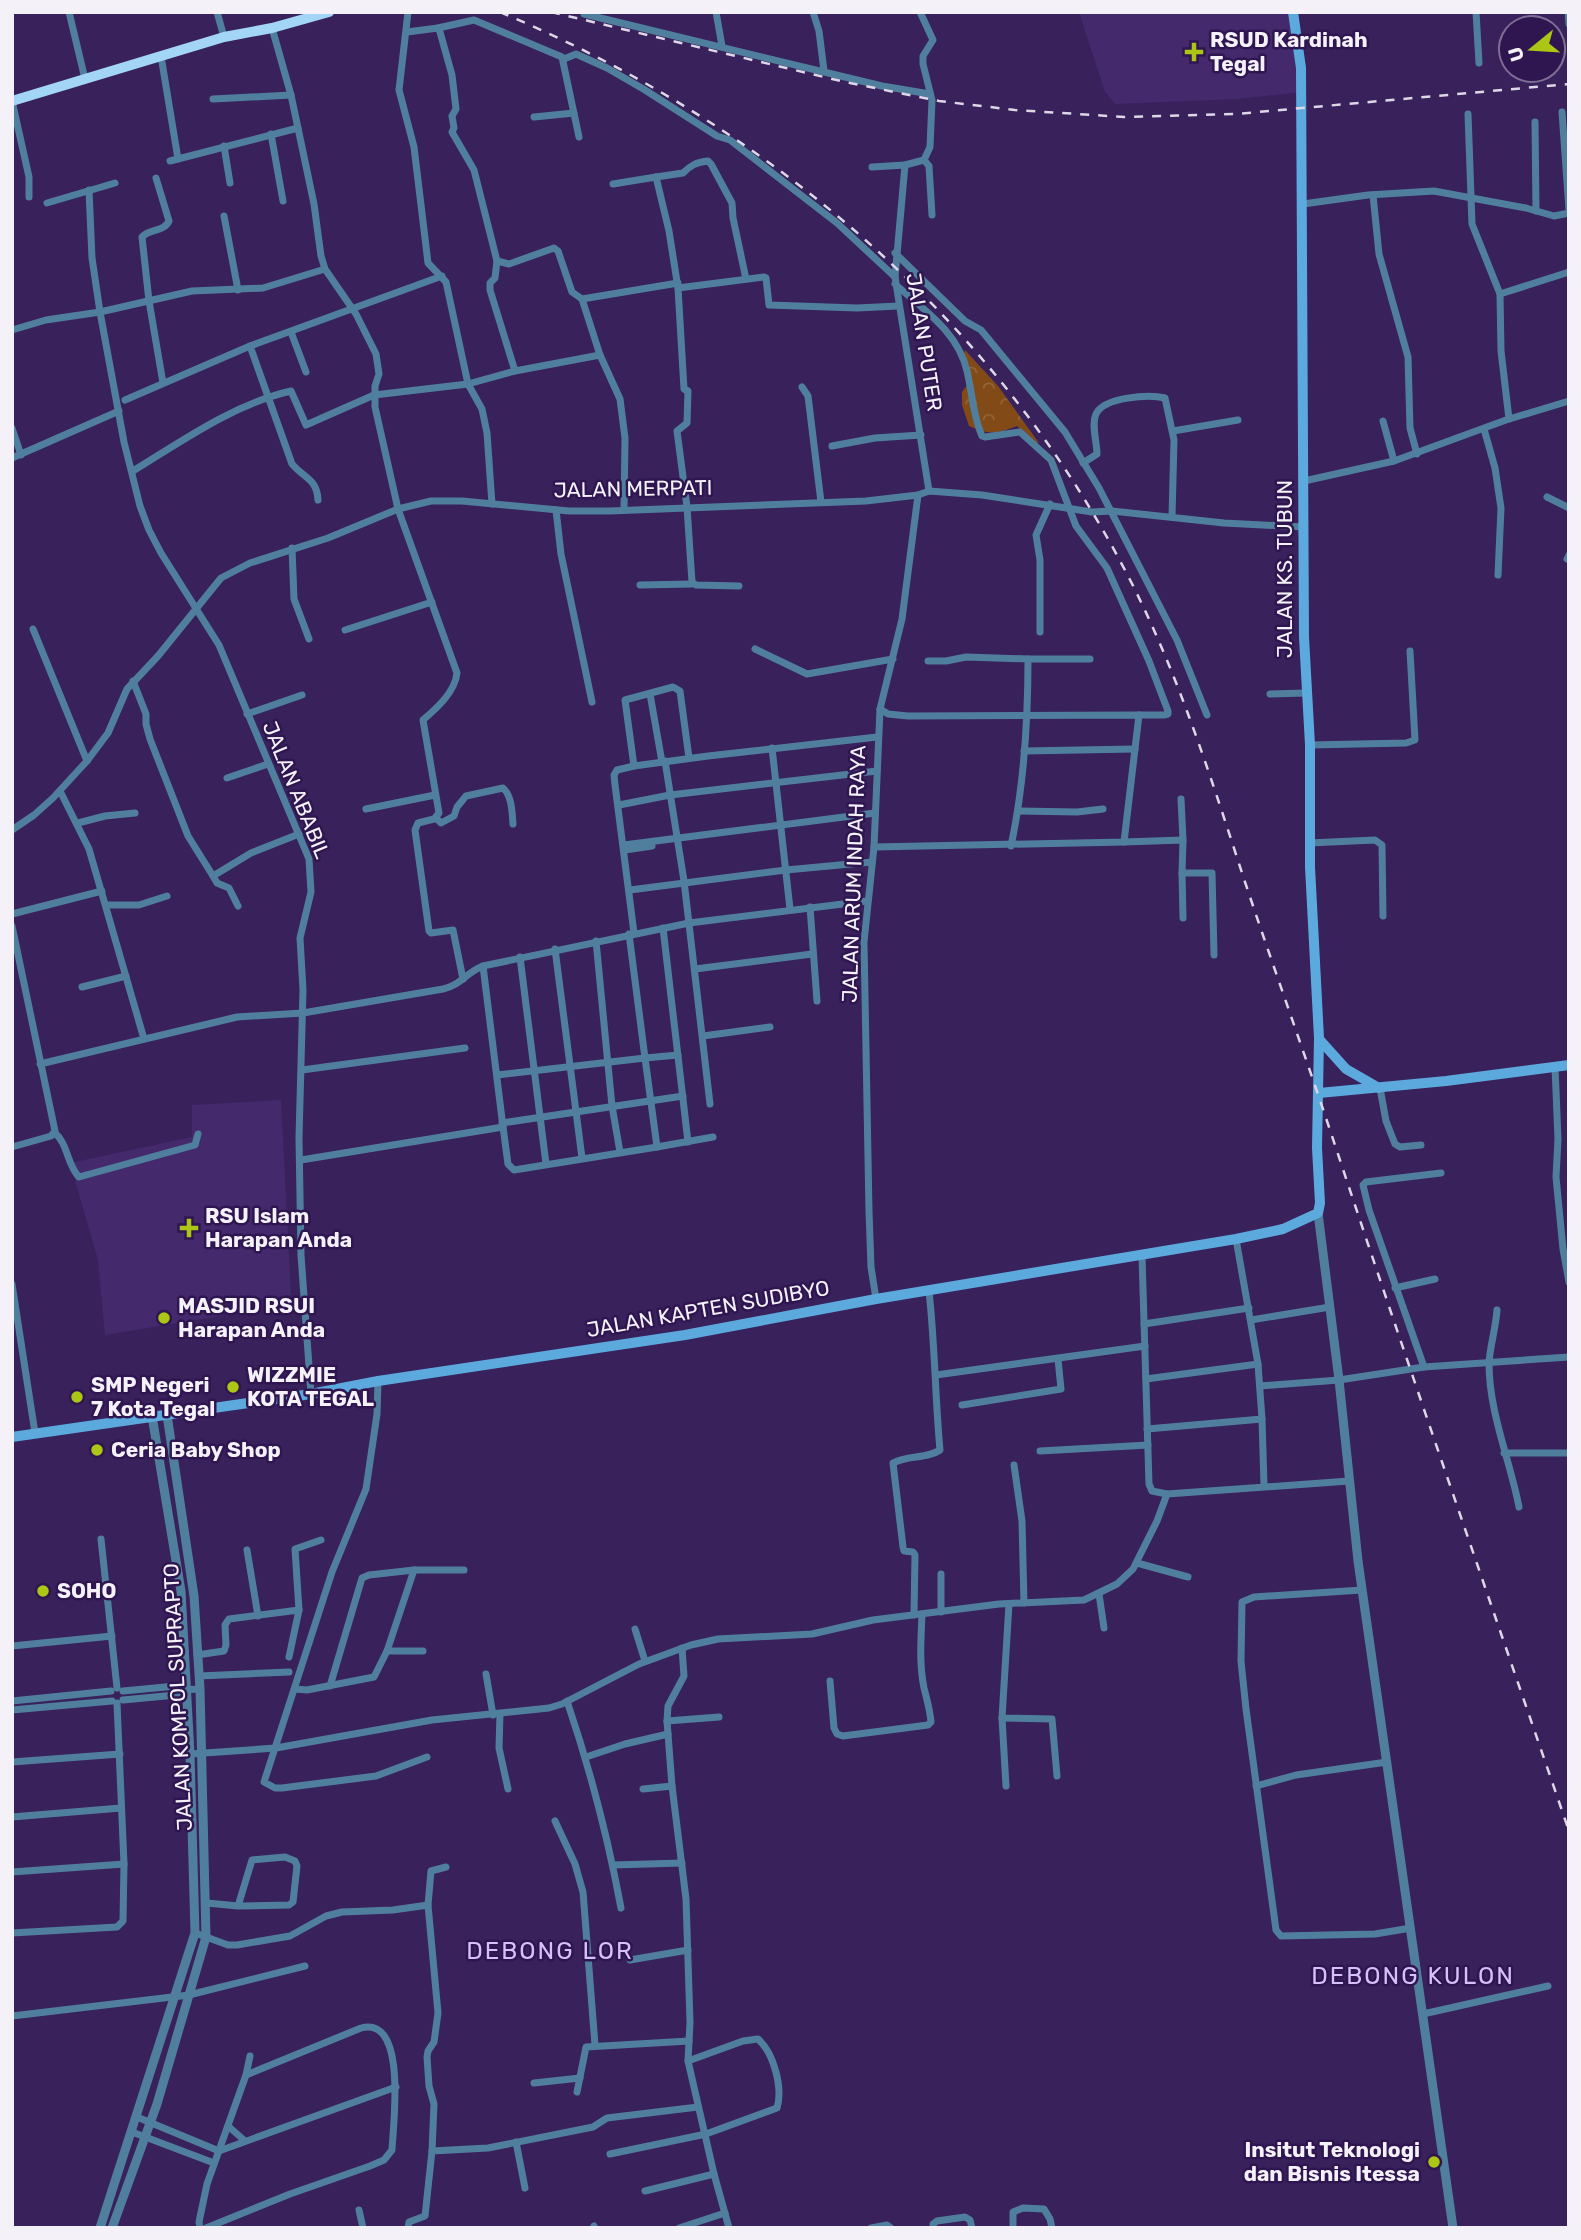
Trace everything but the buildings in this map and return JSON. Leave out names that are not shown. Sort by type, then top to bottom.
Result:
[{"type":"highway","points":[[12,101],[225,37],[272,28],[329,12]]},
{"type":"main road","name":"JALAN KS. TUBUN","points":[[1293,12],[1301,68],[1306,692],[1319,1038],[1321,1203],[1318,1213]]},
{"type":"main road","points":[[1319,1038],[1346,1069],[1380,1088]]},
{"type":"main road","points":[[1319,1093],[1569,1065]]},
{"type":"main road","name":"JALAN KAPTEN SUDIBYO","points":[[12,1437],[311,1394],[378,1381],[685,1335],[876,1299],[1236,1239],[1283,1229],[1318,1213]]},
{"type":"street","points":[[69,12],[85,79]]},
{"type":"street","points":[[217,12],[225,37]]},
{"type":"street","points":[[408,12],[399,90],[414,147],[428,263],[442,276],[448,292],[468,384],[482,410],[487,433],[492,503]]},
{"type":"street","points":[[617,23],[623,12]]},
{"type":"street","points":[[716,12],[722,46]]},
{"type":"street","points":[[813,12],[819,31],[824,71]]},
{"type":"street","points":[[920,12],[933,40],[923,56],[932,100],[930,147],[924,160]]},
{"type":"street","points":[[1476,12],[1479,63]]},
{"type":"street","points":[[1568,12],[1569,24]]},
{"type":"street","points":[[584,14],[882,86],[930,94]]},
{"type":"street","points":[[407,32],[474,20],[564,58],[576,54],[607,68],[717,136],[730,140],[836,223],[956,341],[967,369],[982,436],[985,438],[1018,432],[1051,460],[1076,526],[1107,568],[1149,661],[1168,711],[1164,715],[908,716],[888,715],[880,709]]},
{"type":"street","points":[[272,28],[291,95],[325,270],[354,310],[376,354],[379,374],[374,395],[377,418],[398,509],[457,678],[441,703],[423,720],[439,813],[436,818],[422,821],[415,827],[429,932],[453,930],[463,979]]},
{"type":"street","points":[[439,28],[452,75],[456,111],[452,115],[452,132],[474,170],[498,261],[495,278],[490,283],[491,290],[515,371]]},
{"type":"street","points":[[161,56],[174,160],[298,128]]},
{"type":"street","points":[[564,58],[579,137]]},
{"type":"street","points":[[213,99],[291,95]]},
{"type":"street","points":[[12,101],[29,177],[29,197]]},
{"type":"street","points":[[1303,204],[1434,191],[1554,216],[1569,212],[1562,112]]},
{"type":"street","points":[[534,117],[574,113]]},
{"type":"street","points":[[1468,114],[1472,225],[1500,294],[1501,351],[1509,419]]},
{"type":"street","points":[[1535,122],[1536,211]]},
{"type":"street","points":[[271,134],[283,201]]},
{"type":"street","points":[[224,146],[230,183]]},
{"type":"street","points":[[872,167],[905,165],[924,160]]},
{"type":"street","points":[[924,160],[929,166],[932,215]]},
{"type":"street","points":[[613,184],[683,173],[688,166],[708,161],[732,203],[746,279]]},
{"type":"street","name":"JALAN PUTER","points":[[905,165],[895,253],[895,281],[929,491]]},
{"type":"street","points":[[656,177],[678,286],[684,389],[688,391],[687,422],[677,431],[687,507],[692,584]]},
{"type":"street","points":[[156,178],[169,221],[164,227],[142,237],[149,301],[163,383]]},
{"type":"street","points":[[47,203],[115,183]]},
{"type":"street","name":"JALAN ABABIL","points":[[89,190],[92,258],[100,312],[136,492],[149,530],[170,569],[219,645],[309,859],[311,883],[300,938],[303,1013],[299,1100],[300,1255],[311,1394]]},
{"type":"street","points":[[1373,195],[1380,254],[1408,357],[1410,428],[1417,454]]},
{"type":"street","points":[[224,216],[238,290]]},
{"type":"street","points":[[498,261],[509,264],[556,248],[572,292],[582,299],[600,355],[620,399],[623,414],[624,510]]},
{"type":"street","points":[[895,253],[965,321],[981,330],[1065,432],[1112,511],[1177,640],[1207,715]]},
{"type":"street","points":[[12,330],[46,320],[100,312],[192,291],[263,288],[325,270]]},
{"type":"street","points":[[1500,294],[1569,272]]},
{"type":"street","points":[[125,400],[250,346],[442,276]]},
{"type":"street","points":[[582,299],[765,277],[769,305],[858,308],[898,306]]},
{"type":"street","points":[[292,332],[306,372]]},
{"type":"street","points":[[250,346],[292,464],[300,474],[314,483],[318,500]]},
{"type":"street","points":[[133,471],[268,396],[290,391],[306,425],[374,395],[468,384],[515,371],[600,355]]},
{"type":"street","points":[[802,387],[808,396],[821,502]]},
{"type":"street","points":[[1083,463],[1097,454],[1095,418],[1104,405],[1121,400],[1163,397],[1167,400],[1173,431],[1172,517]]},
{"type":"street","points":[[1304,481],[1394,461],[1509,419],[1569,401]]},
{"type":"street","points":[[12,458],[119,411]]},
{"type":"street","points":[[1173,431],[1238,420]]},
{"type":"street","points":[[1383,422],[1394,461]]},
{"type":"street","points":[[12,428],[21,455]]},
{"type":"street","points":[[1484,429],[1495,468],[1501,508],[1499,575]]},
{"type":"street","points":[[832,446],[875,438],[921,435]]},
{"type":"street","name":"JALAN MERPATI","points":[[12,830],[61,791],[87,761],[108,733],[122,697],[133,681],[221,578],[250,563],[328,538],[398,509],[442,500],[556,509],[624,510],[866,501],[918,495],[929,491],[982,495],[1070,509],[1304,527]]},
{"type":"street","name":"JALAN ARUM INDAH RAYA","points":[[876,1299],[871,1267],[864,942],[874,847],[880,709],[905,601],[918,495]]},
{"type":"street","points":[[1547,498],[1569,508]]},
{"type":"street","points":[[1041,632],[1040,560],[1036,535],[1051,504]]},
{"type":"street","points":[[556,509],[561,554],[592,702]]},
{"type":"street","points":[[292,548],[294,599],[309,639]]},
{"type":"street","points":[[640,585],[739,586]]},
{"type":"street","points":[[345,630],[432,602]]},
{"type":"street","points":[[33,629],[87,761]]},
{"type":"street","points":[[755,649],[807,674],[893,659]]},
{"type":"street","points":[[1310,745],[1406,743],[1415,740],[1410,651]]},
{"type":"street","points":[[929,661],[966,657],[1090,659]]},
{"type":"street","points":[[1011,846],[1018,811],[1028,715],[1028,659]]},
{"type":"street","points":[[133,681],[144,705],[150,739],[188,836],[217,883],[229,888],[238,906]]},
{"type":"street","points":[[634,766],[625,700],[673,687],[678,689],[689,758]]},
{"type":"street","points":[[1269,694],[1306,692]]},
{"type":"street","points":[[650,694],[678,839],[710,1104]]},
{"type":"street","points":[[247,714],[302,695]]},
{"type":"street","points":[[1124,842],[1139,715]]},
{"type":"street","points":[[657,1146],[645,1058],[630,890],[614,775],[620,768],[663,761],[877,737]]},
{"type":"street","points":[[772,748],[790,909]]},
{"type":"street","points":[[1024,751],[1135,749]]},
{"type":"street","points":[[228,778],[268,764]]},
{"type":"street","points":[[619,805],[670,795],[877,771]]},
{"type":"street","points":[[436,818],[441,823],[452,818],[466,796],[503,788],[509,798],[513,824]]},
{"type":"street","points":[[61,791],[89,849],[144,1040]]},
{"type":"street","points":[[366,809],[435,795]]},
{"type":"street","points":[[1181,799],[1183,918]]},
{"type":"street","points":[[1018,811],[1077,812],[1103,809]]},
{"type":"street","points":[[78,823],[105,816],[135,813]]},
{"type":"street","points":[[624,848],[875,815]]},
{"type":"street","points":[[213,876],[251,853],[299,834]]},
{"type":"street","points":[[874,847],[1011,846],[1183,840]]},
{"type":"street","points":[[1310,843],[1380,842],[1383,916]]},
{"type":"street","points":[[630,890],[684,881],[872,862]]},
{"type":"street","points":[[1182,873],[1212,873],[1214,954]]},
{"type":"street","points":[[12,914],[102,891]]},
{"type":"street","points":[[107,905],[139,905],[166,895]]},
{"type":"street","points":[[40,1064],[237,1017],[303,1013],[443,989],[459,984],[472,970],[483,966],[632,933],[790,909],[867,901]]},
{"type":"street","points":[[810,907],[817,1001]]},
{"type":"street","points":[[12,926],[55,1133],[61,1138],[74,1172],[79,1177],[195,1144],[198,1134]]},
{"type":"street","points":[[663,928],[688,1142]]},
{"type":"street","points":[[596,941],[612,1106],[620,1152]]},
{"type":"street","points":[[555,949],[582,1158]]},
{"type":"street","points":[[695,969],[812,954]]},
{"type":"street","points":[[520,957],[546,1164]]},
{"type":"street","points":[[483,966],[510,1168],[518,1171],[713,1137]]},
{"type":"street","points":[[82,987],[126,976]]},
{"type":"street","points":[[703,1037],[770,1027]]},
{"type":"street","points":[[302,1070],[466,1048]]},
{"type":"street","points":[[497,1076],[569,1065],[678,1055]]},
{"type":"street","points":[[1555,1067],[1558,1139],[1556,1177],[1569,1282]]},
{"type":"street","points":[[1380,1088],[1386,1121],[1395,1144],[1400,1147],[1421,1145]]},
{"type":"street","points":[[301,1160],[683,1096]]},
{"type":"street","points":[[12,1147],[55,1133]]},
{"type":"street","points":[[1424,1367],[1369,1210],[1364,1184],[1441,1173]]},
{"type":"street","points":[[1318,1213],[1362,1590],[1453,2228]]},
{"type":"street","points":[[1236,1239],[1258,1364],[1264,1485]]},
{"type":"street","points":[[1142,1256],[1150,1489],[1159,1494],[1167,1494],[1349,1481]]},
{"type":"street","points":[[1395,1288],[1436,1279]]},
{"type":"street","points":[[12,1284],[35,1433]]},
{"type":"street","points":[[830,1681],[834,1728],[837,1734],[843,1736],[928,1725],[931,1722],[924,1690],[915,1555],[913,1552],[904,1551],[893,1463],[904,1458],[939,1452],[929,1292]]},
{"type":"street","points":[[1251,1320],[1330,1307]]},
{"type":"street","points":[[1144,1324],[1249,1308]]},
{"type":"street","points":[[1497,1310],[1489,1362],[1492,1392],[1504,1453],[1513,1477],[1519,1507]]},
{"type":"street","points":[[936,1375],[1145,1346]]},
{"type":"street","points":[[1260,1387],[1339,1380],[1424,1367],[1569,1357]]},
{"type":"street","points":[[962,1405],[1061,1389],[1058,1359]]},
{"type":"street","points":[[1146,1379],[1258,1364]]},
{"type":"street","points":[[378,1381],[377,1414],[366,1489],[332,1572],[299,1690],[264,1780],[275,1788],[376,1776],[427,1757]]},
{"type":"street","name":"JALAN KOMPOL SUPRAPTO","points":[[112,2228],[151,2123],[206,1937],[200,1689],[194,1596],[167,1415]]},
{"type":"street","name":"JALAN KOMPOL SUPRAPTO","points":[[152,1416],[181,1591],[183,1690],[190,1754],[195,1933]]},
{"type":"street","points":[[1147,1429],[1262,1419]]},
{"type":"street","points":[[1040,1451],[1147,1444]]},
{"type":"street","points":[[1504,1453],[1569,1453]]},
{"type":"street","points":[[1014,1465],[1022,1521],[1024,1603]]},
{"type":"street","points":[[190,1754],[276,1748],[432,1720],[549,1708],[645,1661],[718,1639],[812,1634],[873,1620],[918,1614],[1009,1604],[1080,1601],[1100,1594],[1129,1574],[1138,1563],[1167,1494]]},
{"type":"street","points":[[170,1524],[182,1522]]},
{"type":"street","points":[[12,1933],[121,1925],[125,1912],[113,1636],[100,1539]]},
{"type":"street","points":[[289,1657],[299,1610],[295,1549],[321,1540]]},
{"type":"street","points":[[247,1550],[258,1616]]},
{"type":"street","points":[[1138,1563],[1188,1577]]},
{"type":"street","points":[[299,1690],[374,1677],[387,1651],[414,1570]]},
{"type":"street","points":[[330,1686],[362,1578],[414,1570],[464,1570]]},
{"type":"street","points":[[941,1574],[941,1612]]},
{"type":"street","points":[[1362,1590],[1254,1597],[1242,1602],[1241,1661],[1266,1870],[1277,1933],[1286,1937],[1362,1934],[1411,1928]]},
{"type":"street","points":[[1100,1594],[1104,1628]]},
{"type":"street","points":[[1006,1786],[1002,1718],[1009,1604]]},
{"type":"street","points":[[197,1655],[224,1651],[225,1622],[299,1610]]},
{"type":"street","points":[[635,1629],[645,1661]]},
{"type":"street","points":[[12,1646],[113,1636]]},
{"type":"street","points":[[682,1648],[684,1676],[668,1706],[667,1721],[672,1786],[687,1899],[691,2021],[688,2062],[729,2228]]},
{"type":"street","points":[[387,1651],[423,1651]]},
{"type":"street","points":[[199,1676],[289,1672]]},
{"type":"street","points":[[486,1674],[496,1715],[499,1748],[508,1789]]},
{"type":"street","points":[[183,1690],[176,1686],[151,1688],[117,1696],[87,1703],[15,1709],[15,1700],[86,1693],[117,1696],[151,1698],[200,1689]]},
{"type":"street","points":[[151,1688],[151,1698]]},
{"type":"street","points":[[86,1693],[87,1703]]},
{"type":"street","points":[[56,1696],[57,1706]]},
{"type":"street","points":[[567,1701],[586,1757],[621,1908]]},
{"type":"street","points":[[667,1721],[719,1717]]},
{"type":"street","points":[[1002,1718],[1052,1719],[1057,1776]]},
{"type":"street","points":[[586,1757],[668,1734]]},
{"type":"street","points":[[12,1762],[120,1754]]},
{"type":"street","points":[[1256,1786],[1296,1775],[1387,1762]]},
{"type":"street","points":[[643,1789],[672,1786]]},
{"type":"street","points":[[12,1817],[121,1808]]},
{"type":"street","points":[[555,1821],[575,1864],[583,1892],[595,2045]]},
{"type":"street","points":[[207,1903],[238,1906],[291,1904],[297,1866],[295,1861],[285,1857],[252,1860],[238,1906]]},
{"type":"street","points":[[613,1865],[682,1863]]},
{"type":"street","points":[[12,1872],[124,1864]]},
{"type":"street","points":[[408,2228],[409,2222],[425,2216],[432,2151],[434,2104],[429,2086],[427,2057],[434,2042],[438,2013],[428,1905],[431,1871],[446,1867]]},
{"type":"street","points":[[100,2228],[195,1933],[228,1945],[252,1943],[290,1936],[334,1914],[428,1905]]},
{"type":"street","points":[[630,1960],[688,1950]]},
{"type":"street","points":[[12,2015],[189,1995],[305,1966]]},
{"type":"street","points":[[1423,2014],[1548,1986]]},
{"type":"street","points":[[246,2075],[366,2027],[381,2031],[389,2042],[396,2087],[392,2150],[384,2160],[203,2228],[199,2222],[214,2163],[246,2075],[250,2056]]},
{"type":"street","points":[[610,2154],[706,2134],[777,2108],[779,2091],[774,2072],[765,2047],[758,2039],[743,2041],[688,2062]]},
{"type":"street","points":[[577,2092],[586,2047],[689,2041]]},
{"type":"street","points":[[534,2084],[580,2078]]},
{"type":"street","points":[[137,2117],[219,2151],[396,2087]]},
{"type":"street","points":[[432,2151],[478,2150],[593,2127],[607,2118],[698,2107]]},
{"type":"street","points":[[228,2126],[245,2141]]},
{"type":"street","points":[[132,2132],[214,2163]]},
{"type":"street","points":[[516,2143],[525,2188]]},
{"type":"street","points":[[645,2191],[714,2174]]},
{"type":"street","points":[[1013,2228],[1013,2212],[1023,2208],[1044,2209],[1052,2228]]},
{"type":"street","points":[[359,2210],[363,2228]]},
{"type":"street","points":[[679,2228],[725,2213]]},
{"type":"street","points":[[933,2228],[937,2221],[965,2217],[970,2220],[972,2228]]},
{"type":"street","points":[[871,2228],[887,2225],[891,2228]]},
{"type":"shaded area","name":"RSUD Kardinah Tegal","points":[[1079,12],[1291,12],[1302,92],[1237,99],[1115,104],[1105,92]]},
{"type":"shaded area","name":"RSU Islam Harapan Anda","points":[[281,1100],[291,1295],[221,1303],[221,1316],[105,1335],[98,1260],[70,1163],[192,1137],[192,1105]]},
{"type":"green space","points":[[965,350],[998,386],[1039,443],[1032,441],[1017,426],[993,432],[969,426],[962,405],[962,392],[968,384],[962,362]]},
{"type":"railway","points":[[500,12],[598,58],[692,111],[780,171],[863,238],[940,312],[1010,393],[1073,480],[1127,574],[1178,687],[1569,1831]]},
{"type":"railway","points":[[551,12],[845,82],[939,101],[1015,110],[1124,117],[1236,114],[1569,84]]},
{"type":"place","name":"RSUD Kardinah Tegal","points":[[1194,52]]},
{"type":"place","name":"RSU Islam Harapan Anda","points":[[189,1228]]},
{"type":"place","name":"MASJID RSUI Harapan Anda","points":[[164,1318]]},
{"type":"place","name":"WIZZMIE KOTA TEGAL","points":[[233,1387]]},
{"type":"place","name":"SMP Negeri 7 Kota Tegal","points":[[77,1397]]},
{"type":"place","name":"Ceria Baby Shop","points":[[97,1450]]},
{"type":"place","name":"SOHO","points":[[43,1591]]},
{"type":"place","name":"Insitut Teknologi dan Bisnis Itessa","points":[[1434,2162]]},
{"type":"district","name":"DEBONG LOR","points":[[550,1951]]},
{"type":"district","name":"DEBONG KULON","points":[[1413,1976]]}]
